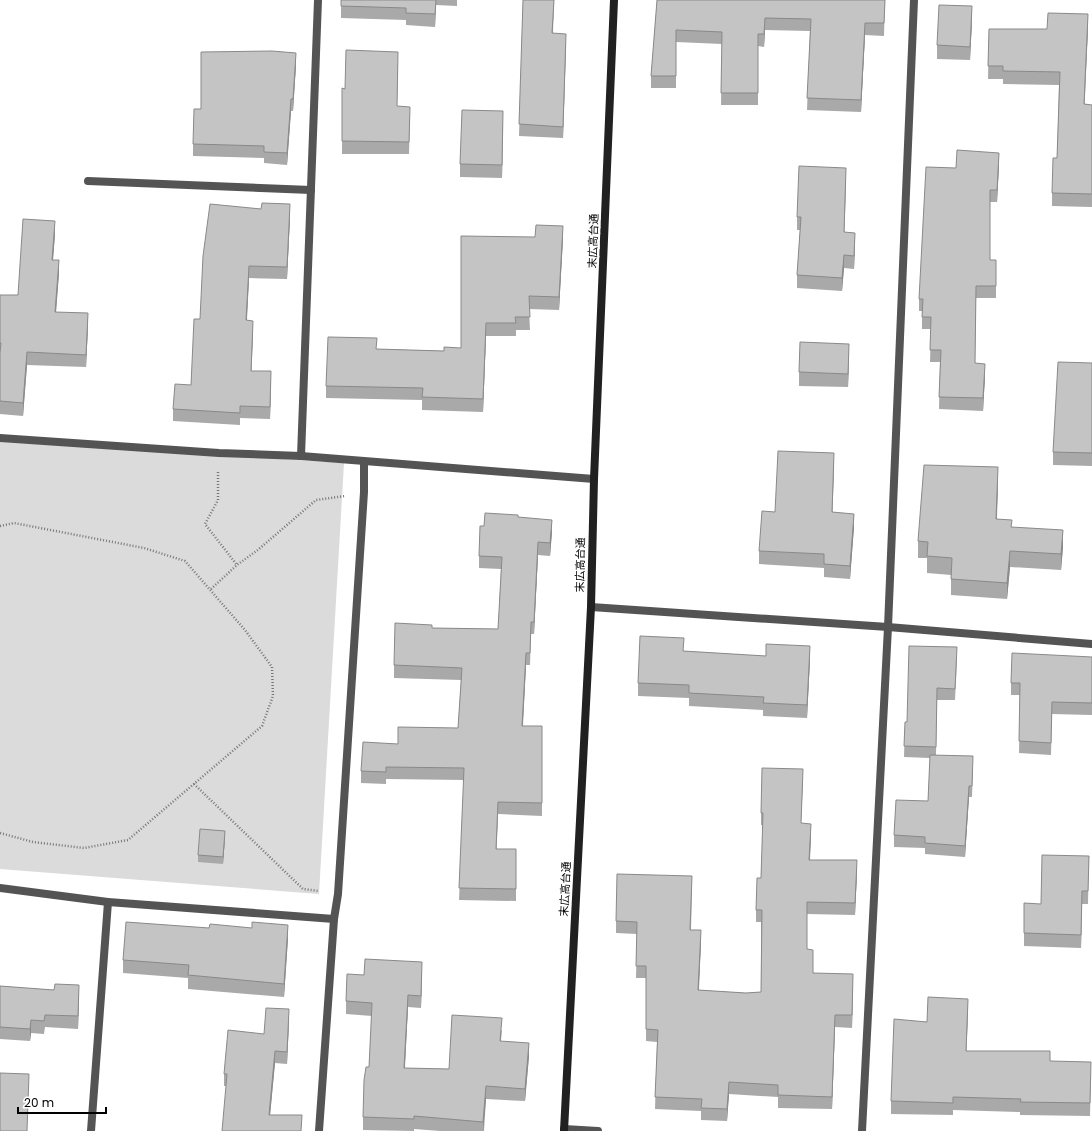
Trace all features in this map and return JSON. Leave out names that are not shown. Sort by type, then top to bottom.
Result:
[{"type":"street","points":[[301,456],[318,0]]},
{"type":"street","name":"末広高台通","points":[[564,1130],[590,607],[614,0]]},
{"type":"street","points":[[862,1131],[888,627],[914,0]]},
{"type":"street","points":[[88,181],[311,190]]},
{"type":"street","points":[[0,438],[219,453],[301,456],[594,479]]},
{"type":"street","points":[[319,1131],[334,919],[338,894],[364,492],[364,462]]},
{"type":"street","points":[[590,607],[888,627],[1092,644]]},
{"type":"street","points":[[0,888],[108,902],[334,919]]},
{"type":"street","points":[[91,1131],[108,902]]},
{"type":"street","points":[[564,1130],[598,1131]]},
{"type":"path","points":[[219,453],[218,500],[205,524],[236,565]]},
{"type":"path","points":[[211,589],[236,565],[259,549],[316,500],[364,492]]},
{"type":"path","points":[[0,526],[14,523],[144,548],[185,561],[211,589],[245,630],[272,667],[273,696],[262,726],[128,840],[84,848],[33,842],[0,833]]},
{"type":"path","points":[[194,784],[303,889],[338,894]]},
{"type":"shaded area","points":[[0,440],[344,463],[319,894],[0,869]]},
{"type":"building","points":[[341,0],[436,0],[435,14],[406,13],[406,8],[341,6]]},
{"type":"building","points":[[523,0],[554,0],[552,33],[566,34],[563,127],[519,124]]},
{"type":"building","points":[[657,0],[885,0],[884,23],[865,23],[861,100],[807,98],[811,19],[765,18],[764,34],[758,34],[758,93],[721,93],[722,32],[676,30],[676,76],[651,76]]},
{"type":"building","points":[[939,5],[972,6],[970,47],[937,45]]},
{"type":"building","points":[[1048,13],[1088,14],[1084,104],[1092,105],[1092,194],[1052,193],[1053,158],[1057,158],[1060,72],[1003,71],[1003,66],[988,66],[989,29],[1047,29]]},
{"type":"building","points":[[346,50],[398,52],[397,106],[410,107],[409,142],[342,141],[342,88],[345,89]]},
{"type":"building","points":[[272,51],[296,53],[287,153],[264,152],[264,146],[193,144],[194,109],[201,109],[201,52]]},
{"type":"building","points":[[462,110],[503,111],[502,165],[460,164]]},
{"type":"building","points":[[957,150],[999,153],[997,190],[990,190],[990,260],[996,260],[996,286],[976,286],[975,363],[985,364],[983,398],[939,397],[941,350],[930,350],[931,317],[922,317],[923,299],[919,299],[926,167],[956,168]]},
{"type":"building","points":[[799,166],[846,168],[844,232],[855,233],[854,256],[844,255],[842,278],[797,275],[801,217],[797,217]]},
{"type":"building","points":[[262,203],[290,204],[287,267],[249,266],[246,320],[253,321],[251,371],[271,371],[270,407],[240,406],[240,413],[173,409],[175,384],[191,385],[194,319],[200,319],[203,256],[210,204],[261,209]]},
{"type":"building","points":[[23,219],[55,221],[52,260],[59,260],[55,312],[88,313],[86,355],[27,352],[23,403],[0,401],[0,295],[18,295]]},
{"type":"building","points":[[536,225],[563,226],[559,297],[529,296],[530,317],[515,317],[516,323],[486,323],[483,399],[422,397],[423,388],[326,386],[328,337],[377,338],[376,349],[444,351],[444,347],[461,348],[461,236],[535,237]]},
{"type":"building","points":[[800,342],[849,344],[848,374],[799,372]]},
{"type":"building","points":[[1058,362],[1092,363],[1092,453],[1053,452]]},
{"type":"building","points":[[778,451],[834,453],[832,512],[854,514],[850,566],[824,564],[824,554],[759,551],[762,511],[775,512]]},
{"type":"building","points":[[924,465],[998,467],[996,519],[1012,520],[1011,527],[1063,530],[1061,554],[1010,551],[1007,583],[951,579],[952,558],[927,556],[928,542],[918,541]]},
{"type":"building","points":[[485,513],[518,515],[518,517],[552,520],[550,543],[538,542],[534,622],[531,622],[530,653],[526,653],[522,726],[542,726],[542,803],[498,802],[496,849],[516,849],[516,889],[459,888],[464,768],[386,767],[386,772],[361,771],[363,742],[398,744],[398,727],[458,728],[462,668],[394,665],[395,623],[432,625],[432,628],[498,629],[502,557],[479,556],[480,526],[484,526]]},
{"type":"building","points":[[640,636],[684,638],[683,651],[766,656],[766,644],[810,646],[807,705],[763,703],[764,697],[689,693],[689,685],[638,683]]},
{"type":"building","points":[[909,646],[957,647],[955,689],[937,688],[936,747],[904,746],[905,722],[907,722]]},
{"type":"building","points":[[1012,653],[1092,657],[1092,703],[1052,702],[1051,743],[1019,741],[1020,683],[1011,683]]},
{"type":"building","points":[[930,755],[973,756],[972,786],[969,786],[965,846],[925,843],[925,837],[894,835],[896,800],[928,801]]},
{"type":"building","points":[[762,768],[803,769],[801,823],[811,824],[809,860],[857,860],[855,903],[807,902],[807,949],[813,950],[813,973],[853,974],[852,1015],[835,1015],[832,1097],[778,1095],[778,1085],[729,1082],[727,1109],[701,1108],[702,1099],[655,1097],[658,1030],[646,1029],[646,966],[636,966],[637,922],[616,921],[617,874],[692,876],[690,930],[701,930],[698,990],[746,993],[761,992],[762,910],[756,910],[757,878],[761,878],[763,813],[761,813]]},
{"type":"building","points":[[200,829],[225,831],[223,857],[198,855]]},
{"type":"building","points":[[1042,855],[1089,856],[1088,891],[1082,891],[1081,935],[1024,933],[1024,903],[1041,904]]},
{"type":"building","points":[[126,922],[209,928],[210,924],[252,928],[252,922],[288,925],[284,984],[188,975],[189,965],[123,960]]},
{"type":"building","points":[[365,959],[422,962],[421,996],[408,995],[404,1068],[449,1069],[452,1015],[502,1018],[500,1041],[529,1043],[525,1089],[486,1086],[483,1122],[414,1116],[414,1119],[363,1117],[364,1080],[366,1067],[369,1067],[372,1003],[346,1001],[347,974],[364,975]]},
{"type":"building","points":[[55,984],[79,985],[78,1016],[45,1015],[44,1021],[31,1020],[30,1029],[0,1027],[0,986],[54,990]]},
{"type":"building","points":[[928,997],[968,999],[966,1051],[1050,1051],[1050,1061],[1091,1062],[1090,1103],[1020,1102],[1021,1099],[953,1097],[953,1103],[891,1101],[894,1019],[927,1022]]},
{"type":"building","points":[[266,1008],[289,1009],[287,1052],[275,1051],[269,1115],[302,1115],[301,1131],[222,1131],[227,1074],[224,1074],[228,1030],[264,1034]]},
{"type":"building","points":[[0,1073],[29,1074],[27,1131],[0,1131]]}]
